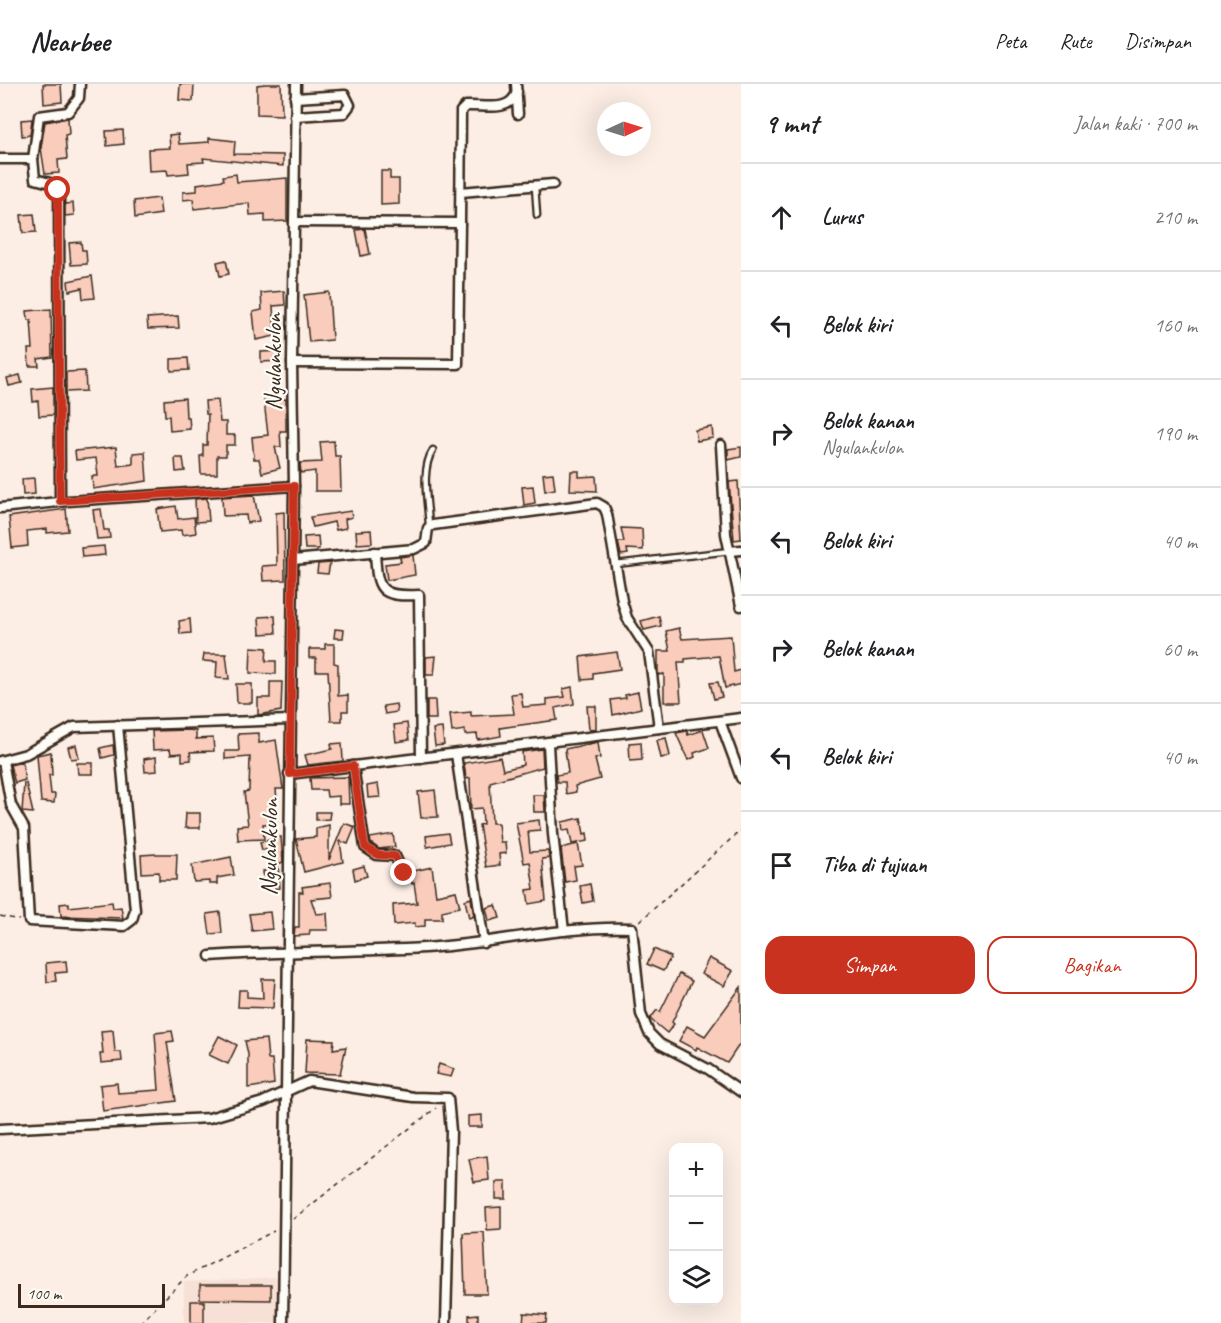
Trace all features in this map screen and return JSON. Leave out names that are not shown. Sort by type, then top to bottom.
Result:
[{"type":"street","points":[[60,501],[58,190],[54,183],[35,179],[33,159],[39,116],[68,112],[79,98],[80,84]]},
{"type":"street","name":"Ngulankulon","points":[[283,1323],[294,486],[292,363],[296,84]]},
{"type":"street","points":[[517,88],[518,114]]},
{"type":"street","points":[[292,363],[458,364],[461,111],[466,106],[505,105],[513,100],[517,88]]},
{"type":"street","points":[[295,98],[345,95],[350,105],[344,113],[295,116]]},
{"type":"street","points":[[0,159],[33,159]]},
{"type":"street","points":[[461,192],[553,184]]},
{"type":"street","points":[[294,222],[460,223]]},
{"type":"street","points":[[721,445],[730,551],[741,606]]},
{"type":"street","points":[[0,508],[60,501],[294,486]]},
{"type":"street","points":[[293,560],[418,548],[426,543],[429,526],[597,503],[604,507],[607,514],[627,618],[649,652],[659,728]]},
{"type":"street","points":[[730,551],[741,550]]},
{"type":"street","points":[[375,552],[377,582],[381,589],[386,593],[402,596],[419,595],[422,758]]},
{"type":"street","points":[[290,774],[548,744],[741,718]]},
{"type":"street","points":[[118,725],[135,910],[132,920],[124,926],[29,921],[24,828],[11,805],[2,761],[26,754],[74,727],[118,725],[290,720]]},
{"type":"street","points":[[720,721],[741,778]]},
{"type":"street","points":[[548,744],[553,834],[564,931]]},
{"type":"street","points":[[456,754],[484,943]]},
{"type":"street","points":[[353,766],[365,847],[378,855],[395,856],[404,873]]},
{"type":"street","points":[[210,956],[288,951],[423,948],[484,943],[601,926],[632,928],[641,1014],[649,1033],[660,1044],[708,1069],[741,1092]]},
{"type":"street","points":[[0,1129],[209,1118],[286,1093],[309,1081],[413,1097],[448,1098],[451,1131],[446,1323]]},
{"type":"lane","points":[[535,186],[537,215]]},
{"type":"lane","points":[[429,526],[426,475],[429,457],[433,450]]},
{"type":"lane","points":[[615,564],[730,551]]},
{"type":"path","points":[[632,928],[741,830]]},
{"type":"path","points":[[0,916],[29,921]]},
{"type":"shaded area","points":[[281,1277],[280,1323],[184,1323],[184,1282]]},
{"type":"building","points":[[43,84],[61,84],[62,102],[44,104]]},
{"type":"building","points":[[180,84],[194,84],[193,101],[179,100]]},
{"type":"building","points":[[281,84],[282,115],[257,114],[257,85]]},
{"type":"building","points":[[68,118],[69,134],[65,135],[67,159],[58,160],[59,173],[45,174],[41,148],[45,122]]},
{"type":"building","points":[[32,119],[30,135],[22,136],[21,120]]},
{"type":"building","points":[[123,130],[124,144],[107,146],[106,131]]},
{"type":"building","points":[[178,134],[179,144],[209,142],[209,138],[235,141],[234,154],[283,155],[283,166],[203,158],[204,162],[188,163],[189,173],[168,175],[167,170],[149,171],[148,149],[170,148],[169,135]]},
{"type":"building","points":[[381,171],[390,171],[390,179],[399,179],[399,204],[381,205]]},
{"type":"building","points":[[236,174],[237,182],[287,178],[287,221],[265,222],[265,214],[250,215],[249,203],[194,209],[193,199],[183,200],[183,192],[197,191],[197,184],[224,180],[223,176]]},
{"type":"building","points":[[159,198],[161,214],[135,218],[134,201]]},
{"type":"building","points":[[73,203],[74,215],[65,216],[65,204]]},
{"type":"building","points":[[34,214],[36,232],[23,233],[21,215]]},
{"type":"building","points":[[365,229],[370,254],[361,256],[356,230]]},
{"type":"building","points":[[81,242],[82,250],[86,250],[87,264],[71,265],[69,243]]},
{"type":"building","points":[[226,260],[229,274],[220,276],[217,262]]},
{"type":"building","points":[[92,276],[95,298],[83,299],[82,288],[69,291],[68,281]]},
{"type":"building","points":[[284,291],[285,305],[273,306],[275,336],[256,340],[253,312],[262,310],[261,293]]},
{"type":"building","points":[[329,292],[332,340],[309,342],[304,295]]},
{"type":"building","points":[[51,309],[52,357],[38,359],[39,366],[29,366],[28,349],[33,349],[31,320],[28,320],[27,311]]},
{"type":"building","points":[[178,316],[179,328],[148,329],[147,318]]},
{"type":"building","points":[[280,351],[280,361],[261,362],[261,352]]},
{"type":"building","points":[[188,358],[189,370],[171,371],[171,359]]},
{"type":"building","points":[[85,371],[86,391],[66,392],[66,372]]},
{"type":"building","points":[[20,375],[22,383],[9,386],[7,378]]},
{"type":"building","points":[[53,387],[53,415],[39,416],[38,401],[33,402],[32,389]]},
{"type":"building","points":[[185,398],[186,417],[189,417],[190,429],[170,431],[169,416],[165,416],[164,400]]},
{"type":"building","points":[[286,399],[286,431],[280,431],[281,447],[275,447],[280,468],[262,473],[259,459],[254,459],[252,437],[268,435],[264,401]]},
{"type":"building","points":[[218,400],[220,422],[226,422],[226,435],[235,435],[235,445],[226,445],[226,456],[217,456],[217,474],[201,474],[200,456],[203,456],[203,445],[207,445],[208,414],[206,414],[205,401]]},
{"type":"building","points":[[712,427],[713,438],[697,441],[695,430]]},
{"type":"building","points":[[334,441],[335,456],[340,456],[341,491],[315,491],[315,471],[301,473],[300,463],[322,462],[320,442]]},
{"type":"building","points":[[116,447],[118,466],[133,464],[133,453],[145,452],[147,481],[93,489],[92,476],[98,476],[96,458],[76,460],[75,451]]},
{"type":"building","points":[[741,447],[741,457],[728,460],[728,449]]},
{"type":"building","points":[[175,458],[183,458],[185,471],[176,472]]},
{"type":"building","points":[[571,471],[579,471],[579,477],[596,476],[597,491],[570,490]]},
{"type":"building","points":[[553,473],[555,489],[545,491],[543,474]]},
{"type":"building","points":[[34,478],[35,494],[23,495],[22,479]]},
{"type":"building","points":[[738,481],[741,539],[734,540],[729,482]]},
{"type":"building","points":[[533,486],[535,503],[524,505],[522,487]]},
{"type":"building","points":[[254,495],[259,521],[247,523],[246,515],[223,516],[222,497]]},
{"type":"building","points":[[207,498],[209,521],[196,522],[195,499]]},
{"type":"building","points":[[176,506],[178,519],[194,517],[196,533],[182,535],[181,530],[160,532],[157,509]]},
{"type":"building","points":[[66,509],[68,531],[47,533],[47,529],[27,531],[28,546],[12,548],[9,517]]},
{"type":"building","points":[[101,509],[104,530],[109,530],[110,538],[97,539],[93,510]]},
{"type":"building","points":[[351,511],[352,517],[345,519],[346,528],[336,530],[334,522],[313,527],[310,517]]},
{"type":"building","points":[[284,512],[285,580],[263,581],[262,566],[277,565],[276,513]]},
{"type":"building","points":[[621,528],[642,529],[643,550],[627,549],[628,554],[621,555],[618,542],[624,542]]},
{"type":"building","points":[[371,530],[372,543],[357,544],[356,531]]},
{"type":"building","points":[[318,536],[319,549],[305,549],[304,537]]},
{"type":"building","points":[[104,546],[105,555],[82,557],[81,548]]},
{"type":"building","points":[[413,555],[415,575],[387,580],[385,564],[401,562],[400,557]]},
{"type":"building","points":[[330,563],[328,574],[317,573],[318,564]]},
{"type":"building","points":[[275,616],[276,633],[260,634],[259,617]]},
{"type":"building","points":[[659,616],[661,626],[644,630],[641,621]]},
{"type":"building","points":[[190,619],[191,633],[180,634],[179,621]]},
{"type":"building","points":[[679,628],[682,639],[731,636],[734,672],[741,670],[741,684],[725,688],[719,656],[685,659],[685,662],[678,662],[681,702],[664,702],[664,674],[658,675],[658,651],[670,651],[666,631]]},
{"type":"building","points":[[335,629],[344,630],[343,638],[334,638]]},
{"type":"building","points":[[325,644],[334,644],[334,663],[338,664],[338,696],[348,695],[348,711],[342,711],[342,721],[331,721],[328,671],[316,671],[316,658],[309,658],[309,649],[325,649]]},
{"type":"building","points":[[251,647],[267,648],[266,661],[276,661],[276,674],[250,673]]},
{"type":"building","points":[[617,652],[620,669],[593,673],[593,679],[582,680],[580,657]]},
{"type":"building","points":[[204,654],[226,654],[229,679],[216,678],[217,662],[203,661]]},
{"type":"building","points":[[436,656],[434,675],[426,675],[426,657]]},
{"type":"building","points":[[270,682],[282,682],[281,711],[258,715],[258,698],[270,698]]},
{"type":"building","points":[[718,682],[722,697],[714,699],[710,683]]},
{"type":"building","points":[[236,684],[252,684],[252,703],[237,703]]},
{"type":"building","points":[[572,687],[574,704],[555,708],[557,720],[500,728],[501,736],[478,740],[477,734],[465,735],[465,730],[452,732],[450,714],[471,712],[471,716],[514,714],[511,694],[521,693],[523,707],[547,705],[547,699],[565,697],[563,689]]},
{"type":"building","points":[[638,692],[641,708],[613,715],[611,700],[626,698],[625,695]]},
{"type":"building","points":[[427,700],[435,700],[436,719],[427,719]]},
{"type":"building","points":[[396,704],[397,712],[385,714],[383,706]]},
{"type":"building","points":[[587,706],[596,706],[596,729],[589,730]]},
{"type":"building","points":[[407,723],[409,740],[396,742],[394,725]]},
{"type":"building","points":[[442,728],[444,745],[435,746],[433,729]]},
{"type":"building","points":[[703,730],[709,748],[694,753],[695,757],[688,760],[676,733],[687,731],[688,735]]},
{"type":"building","points":[[152,731],[196,731],[196,739],[213,738],[214,751],[190,752],[191,760],[182,761],[182,753],[171,754],[170,749],[153,750]]},
{"type":"building","points":[[259,733],[259,743],[276,740],[283,789],[276,789],[277,800],[272,801],[276,823],[263,824],[264,839],[238,840],[237,826],[248,825],[244,792],[249,791],[250,757],[225,759],[225,751],[239,751],[238,734]]},
{"type":"building","points":[[666,738],[670,756],[661,758],[657,740]]},
{"type":"building","points":[[598,742],[600,758],[595,759],[600,779],[575,786],[576,792],[566,794],[565,782],[557,782],[556,775],[568,773],[565,749]]},
{"type":"building","points":[[641,742],[642,760],[630,761],[629,743]]},
{"type":"building","points":[[342,743],[343,761],[308,765],[305,755],[332,749],[331,744]]},
{"type":"building","points":[[76,745],[79,758],[71,759],[68,747]]},
{"type":"building","points":[[113,745],[114,755],[102,758],[100,748]]},
{"type":"building","points":[[542,749],[543,767],[490,782],[492,823],[498,823],[500,842],[505,842],[506,853],[499,854],[500,865],[486,867],[479,825],[483,824],[482,808],[471,809],[470,778],[466,779],[464,763],[500,757],[503,770],[523,765],[522,752]]},
{"type":"building","points":[[51,752],[52,775],[49,775],[51,794],[55,794],[54,803],[41,802],[37,755]]},
{"type":"building","points":[[156,757],[157,771],[145,772],[144,759]]},
{"type":"building","points":[[22,762],[25,780],[15,783],[10,765]]},
{"type":"building","points":[[77,763],[93,763],[93,774],[78,774]]},
{"type":"building","points":[[348,777],[349,804],[339,804],[339,796],[327,797],[326,790],[311,790],[310,778]]},
{"type":"building","points":[[24,783],[26,783],[33,813],[22,812]]},
{"type":"building","points":[[378,784],[380,797],[368,798],[367,786]]},
{"type":"building","points":[[435,790],[438,817],[421,818],[418,792]]},
{"type":"building","points":[[533,795],[544,795],[545,812],[534,812]]},
{"type":"building","points":[[316,812],[330,812],[329,819],[316,820]]},
{"type":"building","points":[[186,813],[200,813],[200,828],[185,828]]},
{"type":"building","points":[[581,818],[588,841],[572,844],[569,830],[563,831],[562,822]]},
{"type":"building","points":[[539,820],[540,830],[528,831],[530,852],[548,851],[549,858],[542,859],[546,901],[529,904],[527,890],[534,889],[530,862],[524,863],[516,823]]},
{"type":"building","points":[[344,823],[355,827],[348,844],[340,841],[343,862],[304,872],[296,839],[316,837],[316,828],[329,825],[329,860]]},
{"type":"building","points":[[448,833],[450,843],[427,847],[426,836]]},
{"type":"building","points":[[393,834],[395,847],[379,849],[371,843],[370,838]]},
{"type":"building","points":[[281,837],[283,862],[278,864],[280,888],[275,889],[273,880],[264,882],[263,871],[271,870],[266,849],[262,850],[260,842]]},
{"type":"building","points":[[578,844],[582,865],[574,866],[576,880],[565,882],[561,848]]},
{"type":"building","points":[[177,854],[176,880],[159,880],[159,872],[142,873],[141,855]]},
{"type":"building","points":[[231,857],[234,875],[217,878],[217,884],[209,884],[209,881],[194,882],[192,865]]},
{"type":"building","points":[[364,866],[367,876],[355,880],[353,869]]},
{"type":"building","points":[[432,867],[436,895],[456,891],[460,907],[442,911],[442,919],[425,919],[425,926],[415,927],[415,923],[394,925],[393,905],[417,903],[414,883],[412,884],[409,872]]},
{"type":"building","points":[[330,883],[332,897],[311,899],[316,914],[327,913],[328,930],[310,930],[309,935],[294,936],[295,927],[299,927],[299,892],[303,892],[302,887]]},
{"type":"building","points":[[590,884],[593,901],[583,903],[580,886]]},
{"type":"building","points":[[471,898],[474,916],[469,918],[465,900]]},
{"type":"building","points":[[112,902],[113,908],[121,907],[123,918],[61,916],[60,904],[69,903],[69,907]]},
{"type":"building","points":[[496,905],[500,918],[489,921],[486,908]]},
{"type":"building","points":[[220,912],[222,933],[210,934],[207,914]]},
{"type":"building","points":[[270,912],[272,929],[252,931],[249,914]]},
{"type":"building","points":[[654,949],[671,957],[663,971],[647,964]]},
{"type":"building","points":[[709,958],[733,971],[724,986],[701,974]]},
{"type":"building","points":[[66,961],[67,972],[55,973],[56,981],[47,982],[46,963]]},
{"type":"building","points":[[679,974],[692,981],[672,1022],[674,1024],[667,1033],[650,1019],[657,1010],[660,1012]]},
{"type":"building","points":[[262,979],[275,979],[273,1008],[238,1007],[239,990],[247,990],[247,997],[263,998]]},
{"type":"building","points":[[741,987],[741,1042],[727,1063],[697,1047],[696,1050],[679,1041],[687,1026],[705,1036]]},
{"type":"building","points":[[113,1030],[115,1052],[121,1052],[122,1061],[101,1063],[100,1054],[103,1054],[101,1031]]},
{"type":"building","points":[[172,1031],[174,1041],[167,1042],[176,1101],[103,1111],[100,1085],[117,1083],[118,1093],[159,1090],[155,1033]]},
{"type":"building","points":[[219,1036],[237,1045],[228,1064],[209,1055]]},
{"type":"building","points":[[266,1039],[268,1059],[272,1059],[274,1084],[248,1088],[248,1054],[245,1041]]},
{"type":"building","points":[[307,1039],[334,1040],[333,1049],[346,1047],[340,1074],[305,1073]]},
{"type":"building","points":[[439,1064],[454,1069],[451,1077],[436,1074]]},
{"type":"building","points":[[482,1115],[482,1127],[468,1127],[468,1116]]},
{"type":"building","points":[[487,1156],[489,1180],[474,1182],[469,1159]]},
{"type":"building","points":[[496,1182],[506,1182],[506,1199],[496,1199]]},
{"type":"building","points":[[501,1207],[501,1229],[487,1230],[486,1208]]},
{"type":"building","points":[[484,1232],[487,1294],[465,1294],[463,1233]]},
{"type":"building","points":[[200,1285],[271,1285],[271,1300],[200,1299]]},
{"type":"building","points":[[191,1301],[204,1301],[204,1323],[191,1323]]},
{"type":"building","points":[[524,1313],[547,1315],[546,1323],[523,1323]]},
{"type":"building","points":[[478,1314],[478,1323],[469,1323],[469,1315]]},
{"type":"route","points":[[58,190],[60,501],[294,486],[290,774],[353,766],[365,847],[378,855],[395,856],[401,863],[404,873]]}]
